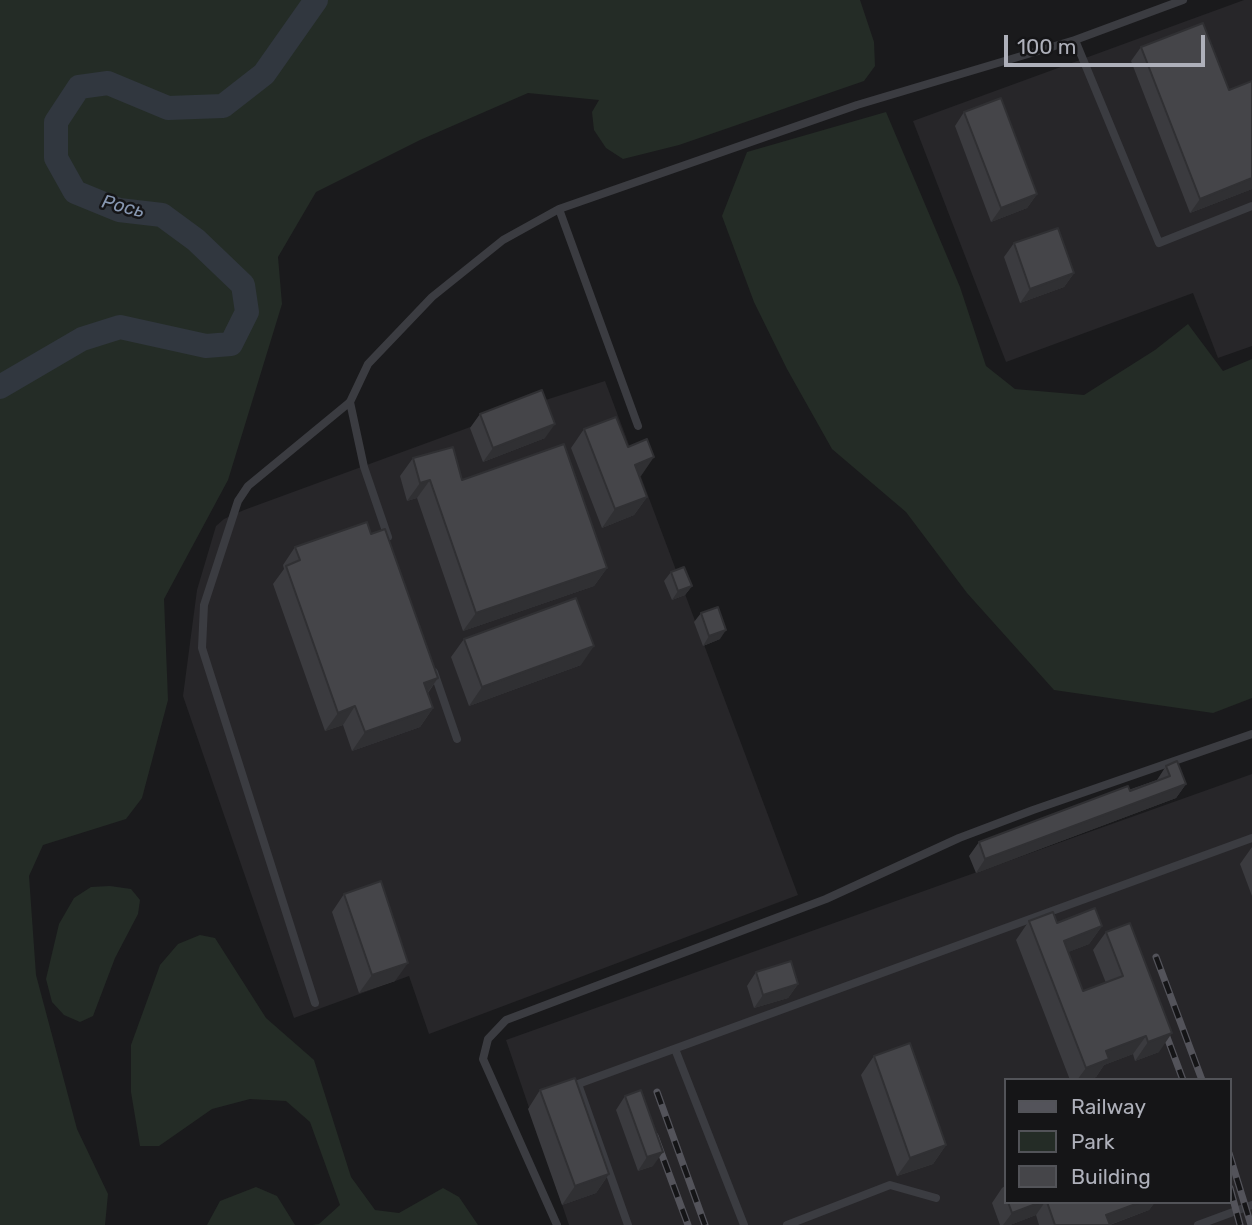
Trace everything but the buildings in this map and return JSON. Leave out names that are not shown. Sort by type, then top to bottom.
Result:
[{"type":"lane","points":[[315,1003],[202,648],[204,605],[238,501],[248,486],[350,402],[368,364],[432,297],[503,240],[559,209],[857,105],[1075,40],[1183,0]]},
{"type":"lane","points":[[1075,40],[1159,243],[1252,206]]},
{"type":"lane","points":[[559,209],[638,426]]},
{"type":"lane","points":[[350,402],[364,467],[391,544]]},
{"type":"lane","points":[[430,661],[457,739]]},
{"type":"lane","points":[[557,1225],[483,1059],[488,1040],[506,1020],[826,899],[959,838],[1252,734]]},
{"type":"lane","points":[[628,1225],[578,1084],[1252,838]]},
{"type":"lane","points":[[675,1049],[744,1225]]},
{"type":"lane","points":[[787,1225],[890,1185],[936,1198]]},
{"type":"lane","points":[[1198,1225],[1252,1205]]},
{"type":"shaded area","points":[[1244,0],[1252,0],[1252,346],[1218,358],[1193,293],[1006,362],[913,121]]},
{"type":"shaded area","points":[[605,381],[798,895],[429,1034],[409,976],[294,1018],[183,696],[197,590],[216,526],[224,519],[244,510],[533,404]]},
{"type":"shaded area","points":[[1252,774],[1252,1225],[569,1225],[506,1040]]},
{"type":"green space","points":[[0,0],[860,0],[874,42],[875,66],[864,81],[679,145],[623,159],[606,148],[594,130],[592,112],[599,100],[528,93],[420,140],[316,192],[278,257],[282,304],[228,480],[164,599],[168,700],[142,798],[126,819],[43,845],[29,876],[36,975],[77,1129],[108,1194],[105,1225],[0,1225]]},
{"type":"green space","points":[[886,112],[960,287],[986,366],[1015,389],[1084,395],[1155,350],[1188,324],[1223,371],[1252,359],[1252,698],[1213,713],[1054,690],[967,593],[906,512],[832,449],[787,369],[754,302],[722,216],[747,152]]},
{"type":"green space","points":[[91,887],[131,889],[140,900],[138,914],[115,958],[93,1016],[80,1022],[64,1015],[52,1002],[46,979],[59,924],[74,898]]},
{"type":"green space","points":[[200,935],[215,938],[266,1018],[314,1060],[351,1177],[375,1210],[399,1213],[443,1188],[459,1197],[478,1225],[312,1225],[319,1224],[340,1205],[310,1122],[286,1101],[250,1099],[212,1109],[159,1146],[140,1146],[131,1092],[131,1045],[160,965],[178,944]]},
{"type":"green space","points":[[256,1187],[277,1196],[295,1225],[207,1225],[220,1201]]},
{"type":"waterway","name":"Рось","points":[[0,387],[82,339],[120,327],[206,346],[231,344],[247,312],[243,285],[196,240],[162,215],[119,210],[75,192],[56,158],[56,122],[79,87],[108,83],[168,108],[223,106],[264,74],[316,0]]},
{"type":"railway","points":[[1156,957],[1201,1078]]},
{"type":"railway","points":[[1161,1021],[1182,1078]]},
{"type":"railway","points":[[657,1092],[705,1225]]},
{"type":"railway","points":[[655,1136],[688,1225]]},
{"type":"railway","points":[[1231,1160],[1251,1225]]},
{"type":"railway","points":[[1231,1192],[1240,1225]]}]
